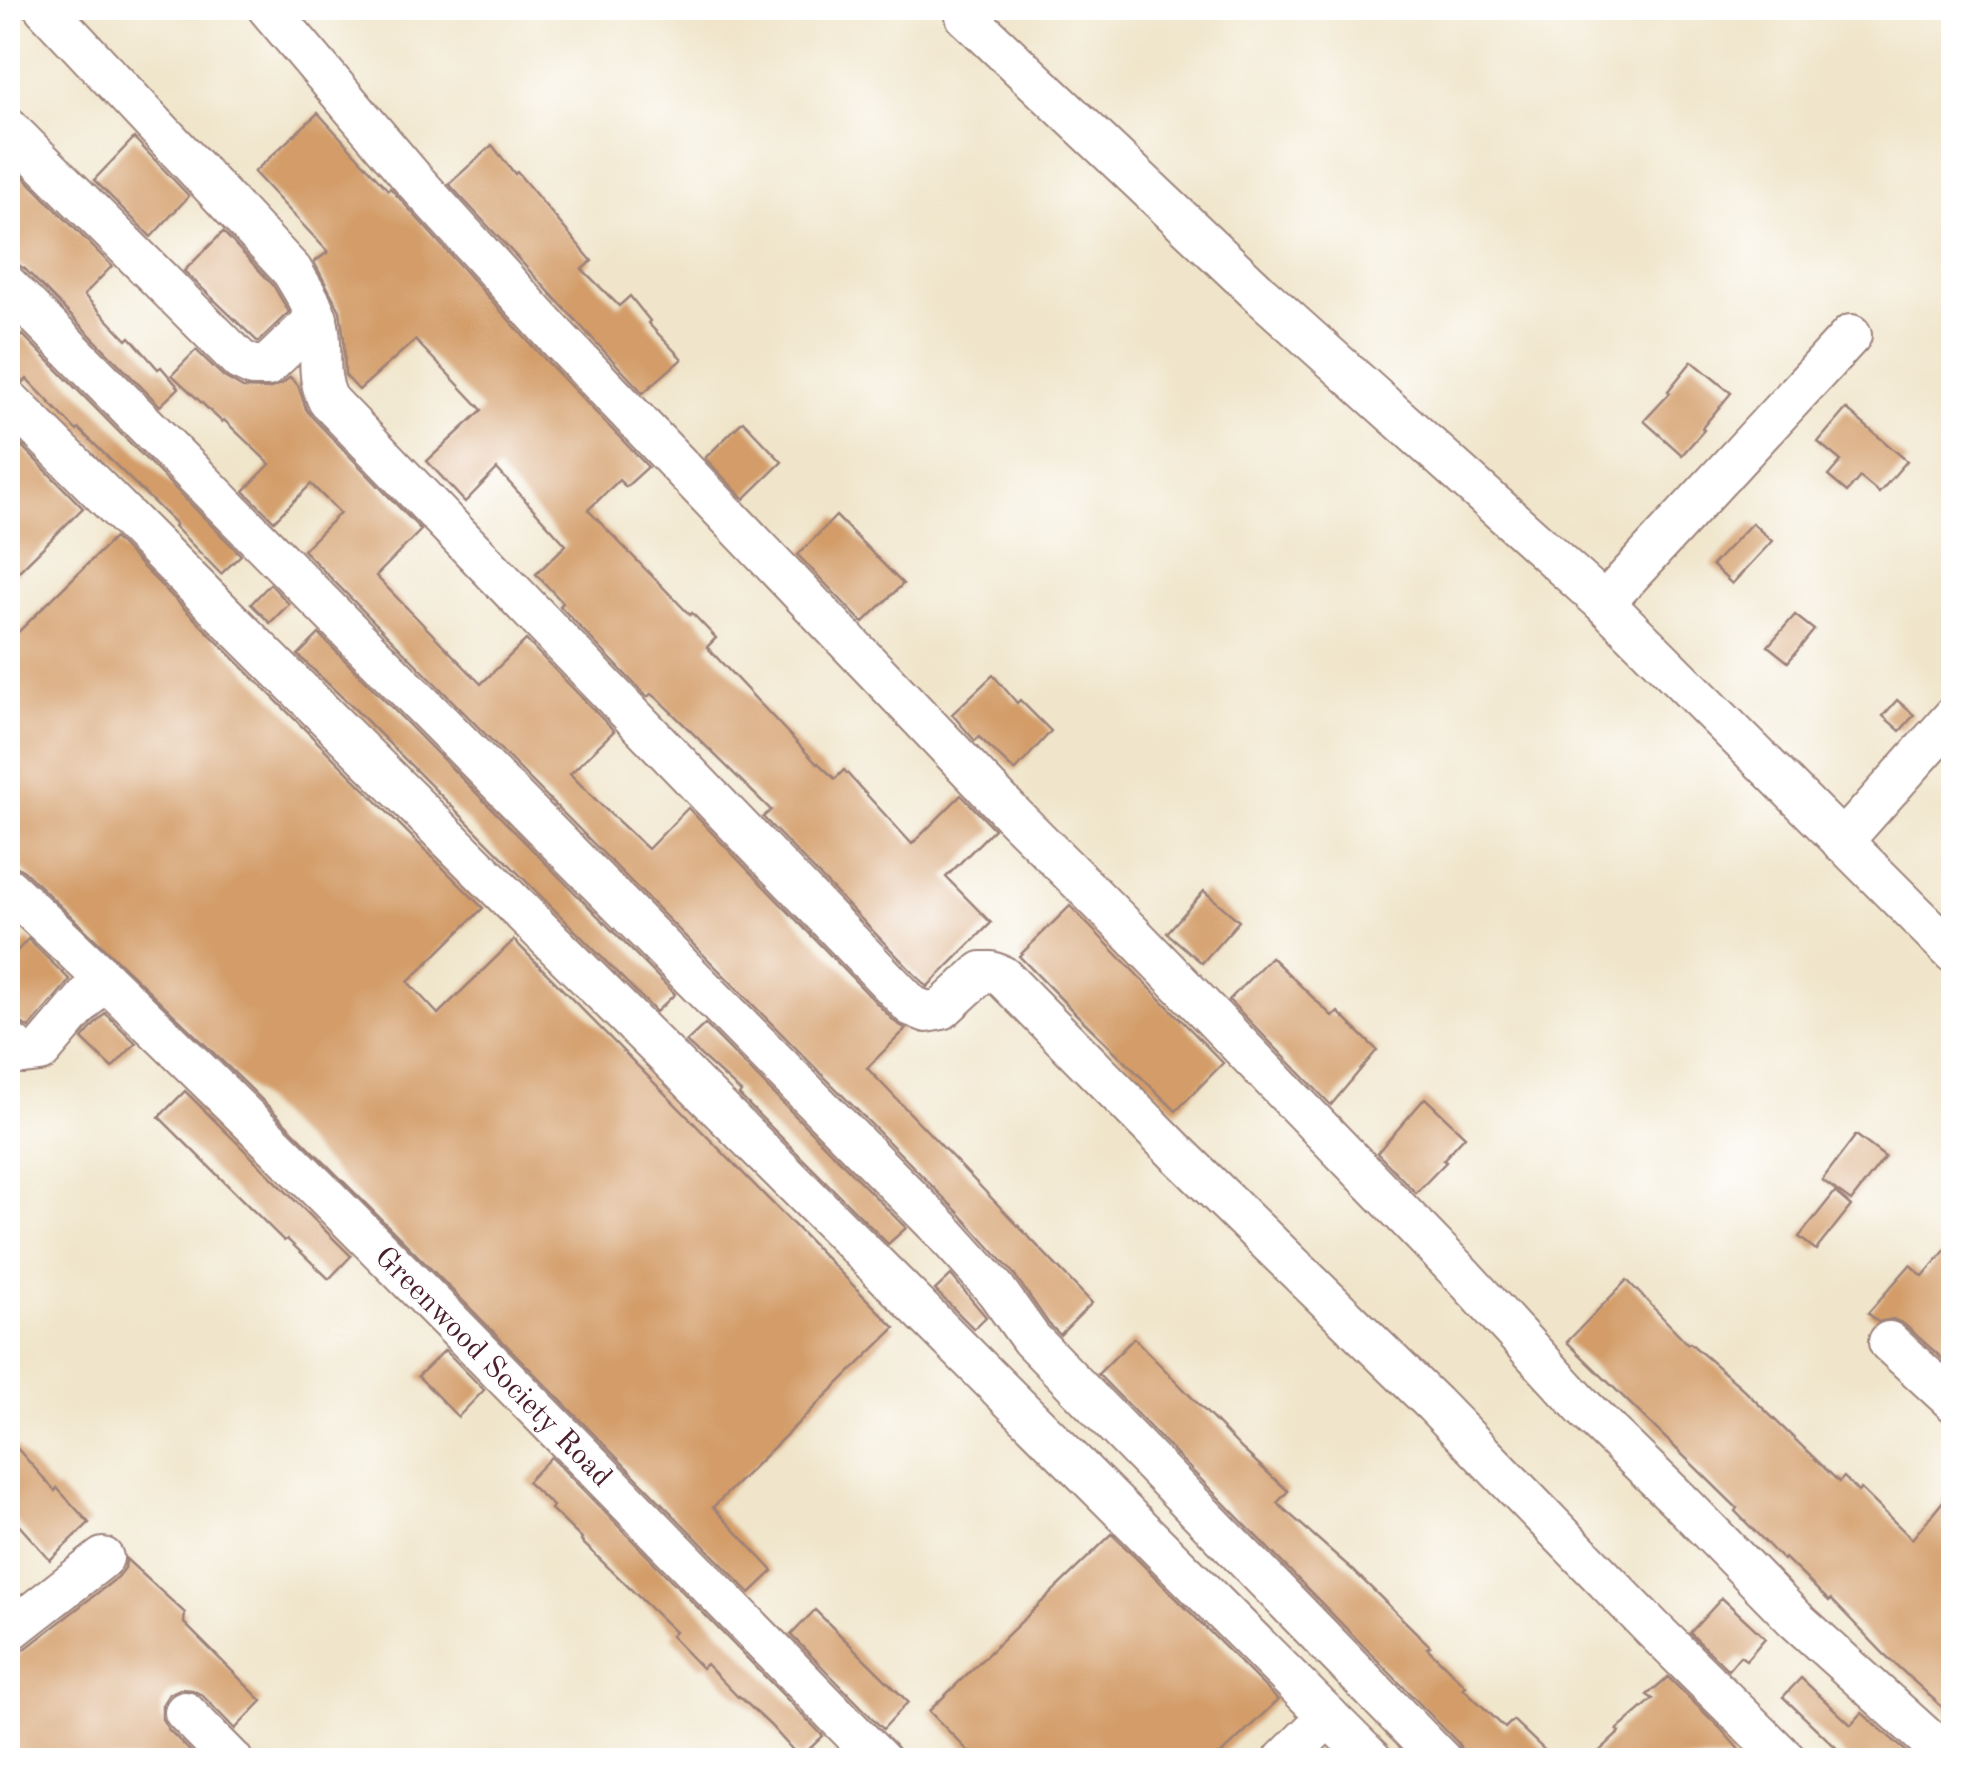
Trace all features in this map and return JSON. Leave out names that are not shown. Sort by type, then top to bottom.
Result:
[{"type":"street","points":[[45,8],[292,271],[317,318],[320,384],[328,400],[912,1006],[927,1012],[942,1008],[982,972],[1002,976],[1786,1760]]},
{"type":"street","points":[[268,8],[553,333],[1011,813],[1464,1276],[1585,1409],[1794,1620],[1951,1760]]},
{"type":"street","points":[[966,16],[1262,296],[1604,604],[1954,953]]},
{"type":"street","points":[[8,128],[240,360],[253,366],[267,366],[317,318]]},
{"type":"street","points":[[8,286],[941,1230],[996,1290],[1030,1339],[1440,1760]]},
{"type":"street","points":[[1604,604],[1852,335]]},
{"type":"street","points":[[8,399],[1372,1760]]},
{"type":"street","points":[[1842,842],[1954,716]]},
{"type":"street","name":"Greenwood Society Road","points":[[8,888],[398,1268],[880,1760]]},
{"type":"street","points":[[8,1042],[24,1054],[40,1052],[104,978]]},
{"type":"street","points":[[1889,1342],[1954,1402]]},
{"type":"street","points":[[8,1632],[103,1558]]},
{"type":"street","points":[[185,1712],[232,1760]]},
{"type":"street","points":[[1284,1760],[1328,1716]]},
{"type":"building","points":[[318,113],[648,467],[626,487],[619,480],[588,510],[716,638],[707,647],[817,764],[835,779],[844,770],[912,844],[961,795],[994,829],[946,877],[991,923],[927,987],[763,817],[771,810],[656,697],[647,697],[560,606],[563,603],[536,574],[566,545],[497,469],[465,502],[427,461],[482,410],[451,377],[415,340],[359,390],[345,375],[340,311],[314,262],[328,252],[254,172]]},
{"type":"building","points":[[134,138],[189,196],[151,237],[94,180]]},
{"type":"building","points":[[492,145],[592,261],[582,269],[619,306],[630,296],[648,323],[682,359],[643,393],[449,184]]},
{"type":"building","points":[[8,161],[112,266],[84,295],[179,388],[160,406],[25,269],[8,263]]},
{"type":"building","points":[[223,232],[273,285],[289,312],[258,342],[184,271]]},
{"type":"building","points":[[23,335],[241,555],[221,574],[176,524],[27,379],[24,382],[8,376],[8,349]]},
{"type":"building","points":[[196,350],[224,377],[243,388],[268,389],[290,377],[298,385],[311,416],[421,530],[376,576],[481,684],[526,640],[614,731],[570,774],[603,807],[648,849],[688,808],[906,1029],[867,1068],[1092,1303],[1060,1335],[1014,1274],[958,1212],[303,550],[340,513],[311,484],[274,521],[244,491],[270,464],[172,375]]},
{"type":"building","points":[[1692,361],[1731,393],[1682,455],[1644,421]]},
{"type":"building","points":[[1846,409],[1907,461],[1879,493],[1860,477],[1847,492],[1828,476],[1841,461],[1818,442]]},
{"type":"building","points":[[743,421],[782,462],[744,499],[705,458]]},
{"type":"building","points":[[8,432],[83,508],[8,582]]},
{"type":"building","points":[[836,516],[903,584],[863,623],[798,555]]},
{"type":"building","points":[[1752,523],[1772,541],[1732,584],[1712,565]]},
{"type":"building","points":[[114,538],[483,908],[408,982],[438,1014],[514,940],[895,1328],[713,1507],[773,1571],[750,1593],[247,1085],[24,871],[8,865],[8,642]]},
{"type":"building","points":[[270,584],[289,604],[270,623],[251,604]]},
{"type":"building","points":[[1795,615],[1814,630],[1788,662],[1768,646]]},
{"type":"building","points":[[319,634],[675,994],[656,1012],[298,655]]},
{"type":"building","points":[[993,675],[1017,703],[1020,700],[1051,731],[1015,771],[979,737],[975,741],[952,714]]},
{"type":"building","points":[[1897,700],[1914,715],[1900,731],[1883,716]]},
{"type":"building","points":[[1204,891],[1239,921],[1202,963],[1167,933]]},
{"type":"building","points":[[1070,906],[1223,1063],[1176,1111],[1019,956]]},
{"type":"building","points":[[28,939],[70,980],[29,1028],[8,1019],[8,961]]},
{"type":"building","points":[[1271,957],[1333,1017],[1338,1012],[1377,1050],[1331,1105],[1229,1000]]},
{"type":"building","points":[[105,1013],[136,1043],[112,1068],[82,1039]]},
{"type":"building","points":[[705,1024],[906,1228],[888,1244],[739,1095],[741,1092],[686,1042]]},
{"type":"building","points":[[185,1091],[351,1256],[329,1279],[287,1239],[284,1241],[159,1117]]},
{"type":"building","points":[[1425,1098],[1465,1136],[1416,1193],[1377,1153]]},
{"type":"building","points":[[1856,1135],[1885,1157],[1851,1201],[1822,1180]]},
{"type":"building","points":[[1835,1192],[1851,1206],[1816,1250],[1799,1237]]},
{"type":"building","points":[[1954,1240],[1954,1369],[1904,1324],[1893,1319],[1878,1322],[1868,1313],[1910,1265],[1923,1276]]},
{"type":"building","points":[[951,1275],[986,1317],[974,1329],[935,1290]]},
{"type":"building","points":[[1627,1280],[1688,1344],[1741,1387],[1839,1482],[1844,1477],[1858,1492],[1861,1489],[1912,1539],[1954,1488],[1954,1730],[1945,1722],[1951,1715],[1831,1599],[1783,1560],[1735,1511],[1737,1508],[1567,1342]]},
{"type":"building","points":[[1134,1338],[1288,1491],[1277,1503],[1430,1646],[1427,1648],[1466,1686],[1463,1688],[1505,1728],[1513,1720],[1555,1760],[1470,1760],[1464,1755],[1458,1743],[1098,1374]]},
{"type":"building","points":[[445,1350],[484,1390],[458,1417],[418,1376]]},
{"type":"building","points":[[8,1438],[89,1523],[50,1560],[8,1513]]},
{"type":"building","points":[[551,1457],[823,1736],[800,1758],[706,1664],[702,1668],[671,1636],[675,1632],[527,1482]]},
{"type":"building","points":[[1112,1534],[1278,1700],[1215,1760],[977,1760],[929,1711]]},
{"type":"building","points":[[126,1559],[185,1613],[184,1623],[262,1701],[235,1729],[202,1695],[180,1689],[169,1694],[162,1705],[162,1719],[199,1760],[8,1760],[8,1662],[118,1577]]},
{"type":"building","points":[[1722,1598],[1765,1638],[1746,1660],[1740,1656],[1728,1670],[1690,1633]]},
{"type":"building","points":[[815,1610],[908,1702],[883,1729],[791,1635]]},
{"type":"building","points":[[1668,1677],[1748,1760],[1590,1760],[1653,1699],[1647,1695]]},
{"type":"building","points":[[1801,1678],[1851,1725],[1862,1713],[1916,1760],[1849,1760],[1783,1697]]}]
